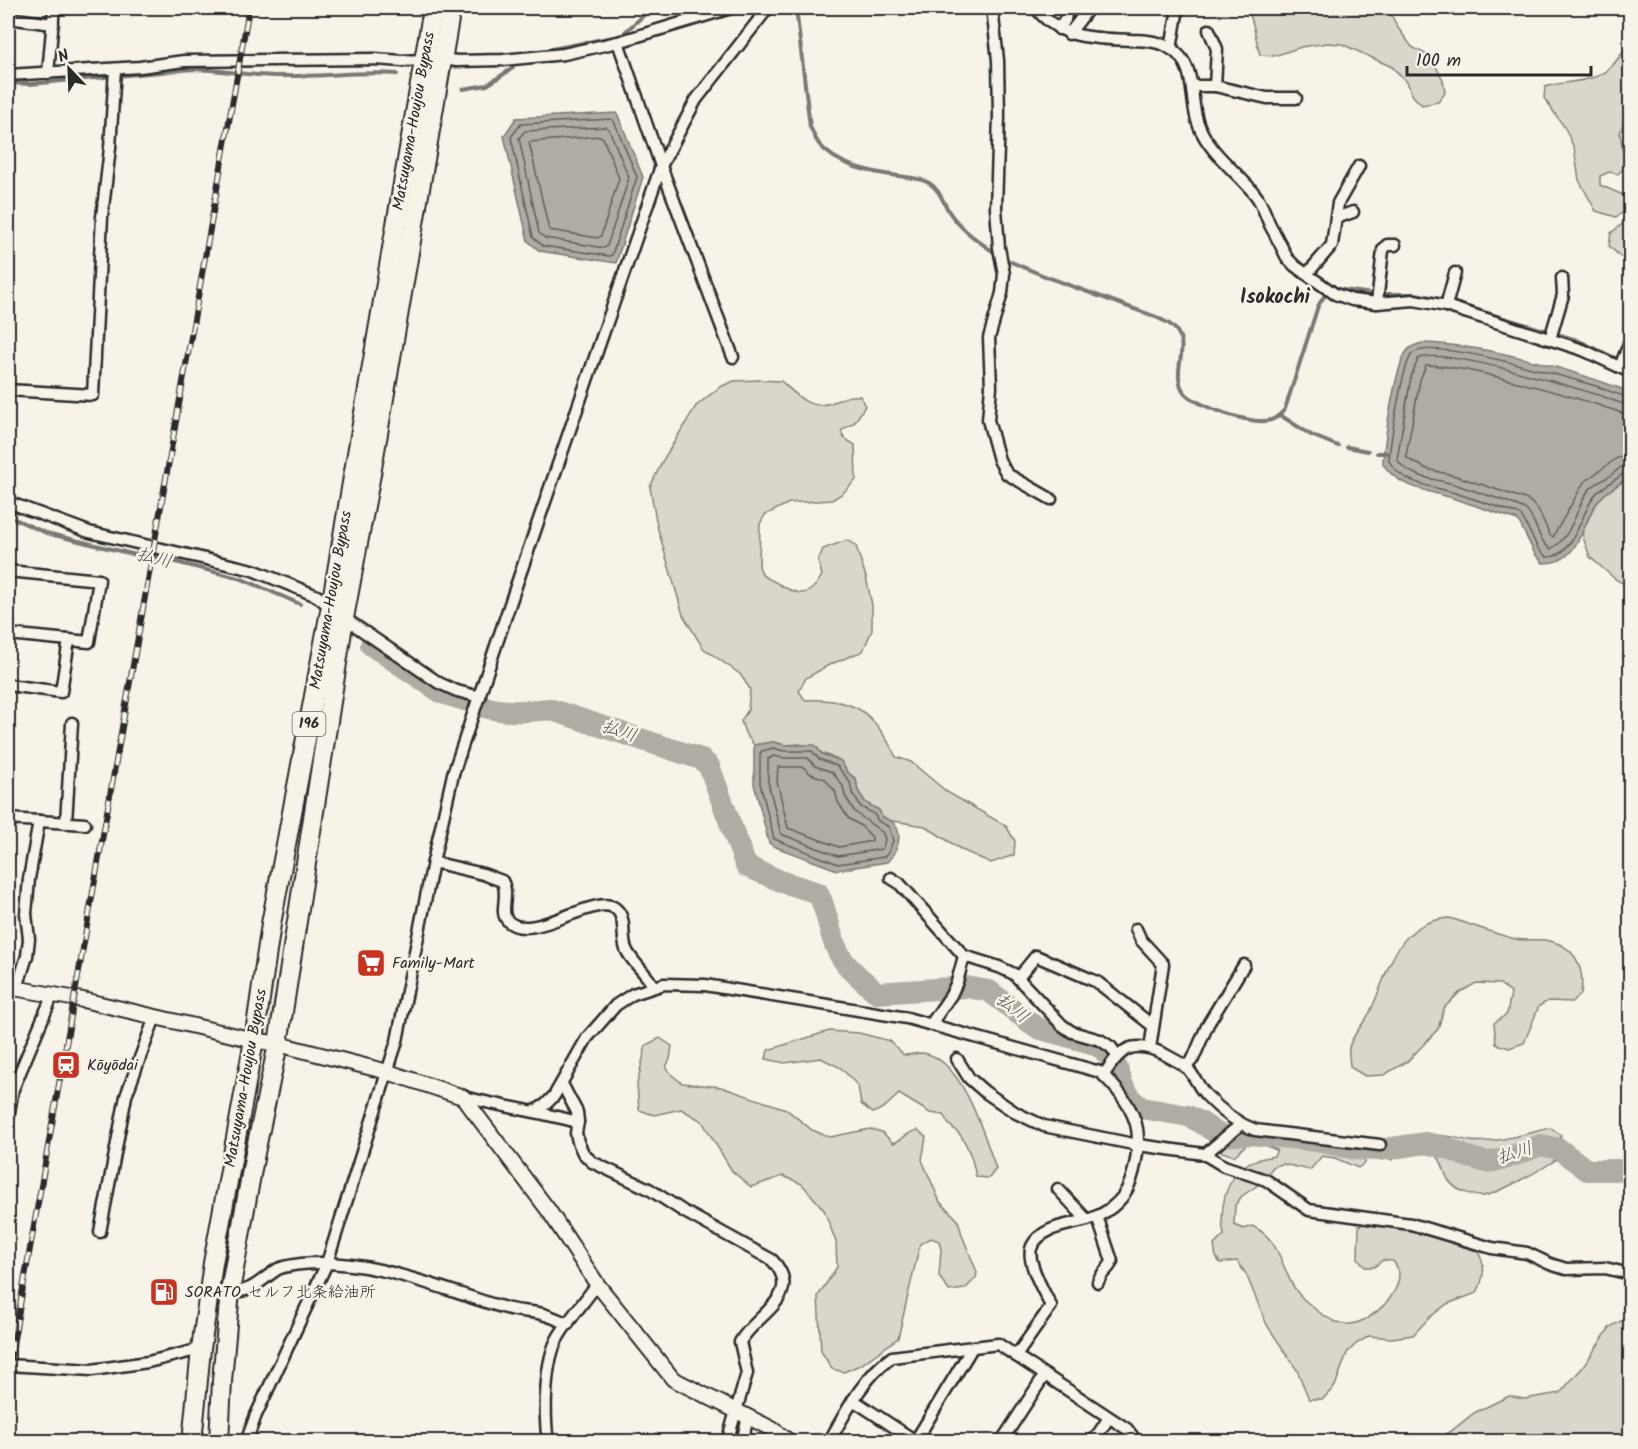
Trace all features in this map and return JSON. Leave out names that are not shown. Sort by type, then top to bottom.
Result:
[{"type":"highway","name":"Matsuyama-Houjou Bypass","points":[[219,1442],[222,1370],[230,1292],[255,1153],[278,1044],[337,612],[433,59],[434,8]]},
{"type":"highway","name":"Matsuyama-Houjou Bypass","points":[[433,59],[451,8]]},
{"type":"highway","name":"Matsuyama-Houjou Bypass","points":[[192,1442],[201,1349],[213,1263],[254,1040],[271,924],[337,612]]},
{"type":"street","points":[[48,73],[54,8]]},
{"type":"street","points":[[8,75],[114,73],[183,61],[433,59],[469,61],[544,56],[618,42],[731,8]]},
{"type":"street","points":[[992,8],[998,82],[996,208],[1004,274],[1002,292],[989,338],[991,387],[988,420],[999,460],[1007,474],[1051,498]]},
{"type":"street","points":[[1036,8],[1064,31],[1086,37],[1148,41],[1171,48],[1179,54],[1187,65],[1194,109],[1203,136],[1255,194],[1287,258],[1294,266],[1331,291],[1352,300],[1377,298],[1447,302],[1552,334],[1583,350],[1624,365],[1630,340]]},
{"type":"street","points":[[1064,31],[1068,8]]},
{"type":"street","points":[[1064,31],[1089,8]]},
{"type":"street","points":[[1171,48],[1178,8]]},
{"type":"street","points":[[246,1442],[256,1415],[327,1263],[397,1041],[453,774],[519,575],[661,166],[696,100],[762,9]]},
{"type":"street","points":[[8,18],[53,24]]},
{"type":"street","points":[[1209,30],[1217,49],[1215,86]]},
{"type":"street","points":[[618,42],[661,166],[734,357]]},
{"type":"street","points":[[8,390],[93,395],[102,218],[110,148],[114,73]]},
{"type":"street","points":[[1192,86],[1215,86],[1267,98],[1296,98]]},
{"type":"street","points":[[1307,274],[1332,245],[1338,202],[1359,166]]},
{"type":"street","points":[[1336,218],[1353,212]]},
{"type":"street","points":[[1377,298],[1383,250],[1387,245],[1395,245]]},
{"type":"street","points":[[1447,302],[1455,273]]},
{"type":"street","points":[[1552,334],[1563,295],[1562,278]]},
{"type":"street","points":[[8,502],[89,532],[252,570],[316,596],[439,682],[457,691],[480,696]]},
{"type":"street","points":[[8,571],[99,580],[89,642],[8,634]]},
{"type":"street","points":[[8,685],[61,692],[69,640]]},
{"type":"street","points":[[66,823],[72,723]]},
{"type":"street","points":[[8,819],[84,824]]},
{"type":"street","points":[[39,821],[29,879],[26,914],[29,939],[27,956],[13,988],[53,994],[278,1044],[388,1072],[463,1097],[578,1122]]},
{"type":"street","points":[[433,862],[502,881],[506,894],[503,914],[506,920],[513,925],[522,927],[557,921],[578,911],[597,906],[609,905],[617,909],[621,917],[626,948],[653,986]]},
{"type":"street","points":[[891,878],[899,883],[964,956],[999,967],[1018,978],[1062,1025],[1072,1032],[1100,1040],[1111,1047],[1114,1059]]},
{"type":"street","points":[[1136,929],[1141,940],[1163,964],[1150,1048]]},
{"type":"street","points":[[931,1024],[951,995],[964,956]]},
{"type":"street","points":[[1018,978],[1036,956],[1097,982],[1153,1026]]},
{"type":"street","points":[[1185,1067],[1193,1059],[1208,1024],[1244,965]]},
{"type":"street","points":[[535,1111],[545,1105],[562,1084],[587,1038],[616,1005],[633,994],[653,986],[687,983],[907,1018],[1104,1075],[1128,1106],[1135,1120],[1138,1145],[1131,1177],[1124,1196],[1111,1208],[1092,1218],[1052,1229],[1041,1235],[1032,1245],[1029,1255],[1032,1265],[1051,1306],[1016,1356]]},
{"type":"street","points":[[8,1118],[13,1089],[53,994]]},
{"type":"street","points":[[100,1232],[126,1096],[155,1017]]},
{"type":"street","points":[[1104,1075],[1114,1059],[1132,1047],[1142,1046],[1185,1067],[1206,1095],[1240,1125],[1255,1130],[1380,1144]]},
{"type":"street","points":[[957,1059],[969,1077],[985,1092],[1016,1113],[1044,1126],[1138,1145],[1204,1155],[1224,1166],[1266,1180],[1309,1210],[1411,1224],[1469,1242],[1527,1254],[1566,1269],[1605,1268],[1630,1274]]},
{"type":"street","points":[[562,1084],[577,1112],[578,1142],[583,1153],[592,1162],[649,1189],[683,1211],[772,1260],[780,1269],[784,1283],[782,1293],[774,1305],[744,1334],[740,1342],[747,1373],[742,1414],[742,1442]]},
{"type":"street","points":[[463,1097],[549,1210],[597,1284],[673,1379],[772,1429],[790,1442]]},
{"type":"street","points":[[1204,1155],[1240,1125]]},
{"type":"street","points":[[1058,1189],[1092,1218],[1112,1261],[1112,1264],[1100,1274],[1098,1282]]},
{"type":"street","points":[[230,1292],[241,1293],[251,1289],[280,1268],[299,1264],[327,1263],[412,1277],[500,1307],[518,1312],[546,1315],[568,1324]]},
{"type":"street","points":[[548,1442],[545,1423],[546,1396],[552,1349],[597,1284]]},
{"type":"street","points":[[829,1442],[853,1400],[878,1367],[892,1357],[999,1344],[1108,1419],[1127,1429],[1137,1442]]},
{"type":"street","points":[[853,1400],[916,1441],[972,1348]]},
{"type":"street","points":[[8,1365],[92,1370],[148,1362],[201,1349]]},
{"type":"street","points":[[1001,1442],[1044,1376]]},
{"type":"street","points":[[728,1442],[742,1414]]},
{"type":"street","points":[[1093,1442],[1108,1419]]},
{"type":"shaded area","points":[[1247,8],[1388,8],[1398,28],[1412,47],[1431,57],[1443,80],[1445,93],[1438,102],[1422,105],[1413,96],[1407,82],[1392,67],[1342,44],[1328,43],[1301,47],[1274,56],[1260,55]]},
{"type":"shaded area","points":[[1630,41],[1630,105],[1620,133],[1623,169],[1618,174],[1609,172],[1600,176],[1600,185],[1630,198],[1629,208],[1616,217],[1596,211],[1579,180],[1574,148],[1565,128],[1544,98],[1545,87],[1588,79],[1606,72]]},
{"type":"shaded area","points":[[1630,218],[1630,264],[1609,246],[1611,233]]},
{"type":"shaded area","points":[[734,381],[781,381],[800,398],[812,404],[827,404],[848,397],[860,396],[865,406],[855,422],[841,431],[844,438],[855,445],[856,480],[832,500],[789,503],[765,515],[760,524],[759,566],[763,576],[788,589],[802,593],[809,591],[822,575],[818,561],[823,549],[847,540],[856,546],[866,577],[872,605],[872,630],[863,651],[829,665],[806,678],[799,691],[805,700],[838,702],[861,711],[880,729],[896,757],[911,762],[947,792],[1006,826],[1015,841],[1014,855],[991,863],[962,850],[925,826],[887,820],[882,817],[879,810],[866,803],[858,791],[856,779],[847,772],[841,761],[800,744],[785,745],[773,742],[754,745],[745,733],[741,721],[748,710],[750,689],[740,674],[703,648],[683,615],[657,526],[650,487],[663,460],[696,406],[720,387]]},
{"type":"shaded area","points":[[1630,473],[1630,587],[1615,579],[1590,557],[1582,534],[1597,502]]},
{"type":"shaded area","points":[[1449,918],[1516,939],[1545,940],[1564,947],[1576,958],[1579,966],[1581,994],[1572,1002],[1548,1001],[1539,1006],[1524,1043],[1509,1048],[1496,1044],[1494,1023],[1507,1014],[1511,993],[1500,984],[1476,983],[1459,993],[1444,1008],[1438,1029],[1408,1061],[1384,1075],[1365,1076],[1350,1067],[1350,1044],[1370,1012],[1396,951],[1417,929],[1431,922]]},
{"type":"shaded area","points":[[829,1031],[859,1033],[890,1041],[904,1055],[923,1053],[937,1058],[949,1069],[970,1101],[985,1138],[996,1169],[989,1178],[976,1177],[967,1146],[944,1115],[930,1113],[899,1094],[885,1107],[873,1113],[861,1104],[858,1086],[841,1068],[821,1058],[785,1063],[766,1059],[768,1050]]},
{"type":"shaded area","points":[[660,1038],[672,1046],[666,1067],[682,1083],[721,1087],[786,1109],[812,1130],[830,1137],[870,1129],[882,1132],[893,1143],[918,1130],[926,1137],[922,1160],[940,1202],[958,1220],[977,1272],[976,1278],[965,1289],[949,1291],[939,1276],[941,1250],[939,1241],[931,1238],[920,1244],[898,1338],[862,1364],[844,1372],[832,1369],[821,1351],[818,1296],[837,1267],[836,1242],[824,1210],[802,1184],[783,1176],[751,1187],[732,1171],[702,1121],[681,1109],[654,1115],[639,1110],[637,1084],[646,1045]]},
{"type":"shaded area","points":[[1550,1128],[1561,1135],[1558,1158],[1519,1181],[1486,1195],[1472,1195],[1454,1186],[1446,1177],[1440,1160],[1429,1148],[1420,1147],[1392,1160],[1386,1157],[1388,1151],[1402,1149],[1427,1136],[1449,1136],[1480,1142],[1511,1138]]},
{"type":"shaded area","points":[[1230,1141],[1305,1146],[1365,1154],[1365,1163],[1358,1168],[1335,1158],[1322,1156],[1310,1170],[1283,1164],[1274,1166],[1258,1185],[1242,1196],[1235,1205],[1234,1225],[1244,1229],[1252,1226],[1263,1233],[1277,1251],[1298,1293],[1328,1318],[1339,1323],[1351,1324],[1367,1318],[1383,1306],[1398,1282],[1399,1274],[1393,1261],[1383,1260],[1374,1267],[1365,1267],[1358,1258],[1359,1227],[1365,1222],[1400,1227],[1477,1251],[1482,1261],[1483,1271],[1477,1293],[1447,1304],[1430,1317],[1413,1335],[1392,1338],[1369,1336],[1356,1344],[1347,1353],[1335,1386],[1323,1399],[1309,1399],[1297,1370],[1267,1325],[1246,1274],[1237,1261],[1220,1263],[1216,1257],[1214,1245],[1224,1235],[1223,1206],[1233,1178],[1247,1164],[1274,1156],[1277,1150],[1263,1145],[1247,1144],[1234,1156],[1222,1152],[1219,1145]]},
{"type":"shaded area","points":[[1630,1316],[1630,1441],[1427,1441],[1450,1432],[1474,1413],[1509,1396],[1524,1399],[1560,1393],[1583,1367],[1610,1327]]},
{"type":"water","points":[[617,113],[643,177],[616,263],[540,251],[528,241],[504,136],[516,118]]},
{"type":"water","points":[[1423,343],[1502,353],[1581,375],[1630,392],[1630,473],[1595,506],[1579,539],[1566,556],[1556,561],[1543,563],[1535,554],[1518,520],[1414,487],[1397,478],[1383,464],[1398,372],[1407,351]]},
{"type":"water","points":[[773,742],[785,745],[815,745],[822,754],[841,761],[847,772],[856,779],[858,791],[866,803],[879,810],[882,817],[891,821],[898,830],[897,848],[887,862],[837,870],[769,843],[754,784],[754,745]]},
{"type":"waterway","points":[[625,32],[652,8]]},
{"type":"waterway","points":[[796,8],[810,127],[819,144],[835,158],[855,167],[929,183],[937,190],[957,222],[998,255]]},
{"type":"waterway","points":[[542,51],[613,37]]},
{"type":"waterway","points":[[463,89],[487,85],[513,68]]},
{"type":"waterway","points":[[8,83],[30,84],[193,69],[270,76],[397,74]]},
{"type":"waterway","points":[[1004,259],[1169,323],[1178,333],[1181,341],[1179,375],[1184,392],[1212,409],[1252,420],[1271,420],[1285,409],[1318,306],[1325,295],[1337,289],[1372,294],[1416,294],[1441,299],[1577,340],[1630,365]]},
{"type":"waterway","points":[[1280,415],[1311,435],[1338,446]]},
{"type":"waterway","points":[[1347,447],[1368,451]]},
{"type":"waterway","points":[[1377,453],[1387,453]]},
{"type":"waterway","name":"払川","points":[[8,516],[46,533],[242,579],[300,604]]},
{"type":"waterway","name":"払川","points":[[371,645],[442,693],[471,702]]},
{"type":"waterway","name":"払川","points":[[481,706],[515,711],[549,709],[701,759],[709,766],[746,866],[783,882],[818,893],[838,952],[850,969],[877,993],[966,987],[989,991],[1037,1028],[1091,1043],[1103,1049],[1117,1068],[1123,1086],[1132,1100],[1142,1108],[1188,1116],[1221,1136],[1252,1134],[1317,1141],[1356,1149],[1379,1150],[1426,1143],[1486,1162],[1502,1160],[1541,1145],[1559,1149],[1587,1170],[1630,1172]]},
{"type":"railway","points":[[8,1373],[249,8]]},
{"type":"place","name":"Family-Mart","points":[[371,963]]},
{"type":"place","name":"Kōyōdai","points":[[66,1065]]},
{"type":"place","name":"SORATO セルフ北条給油所","points":[[164,1292]]},
{"type":"district","name":"Isokochi","points":[[1275,298]]}]
